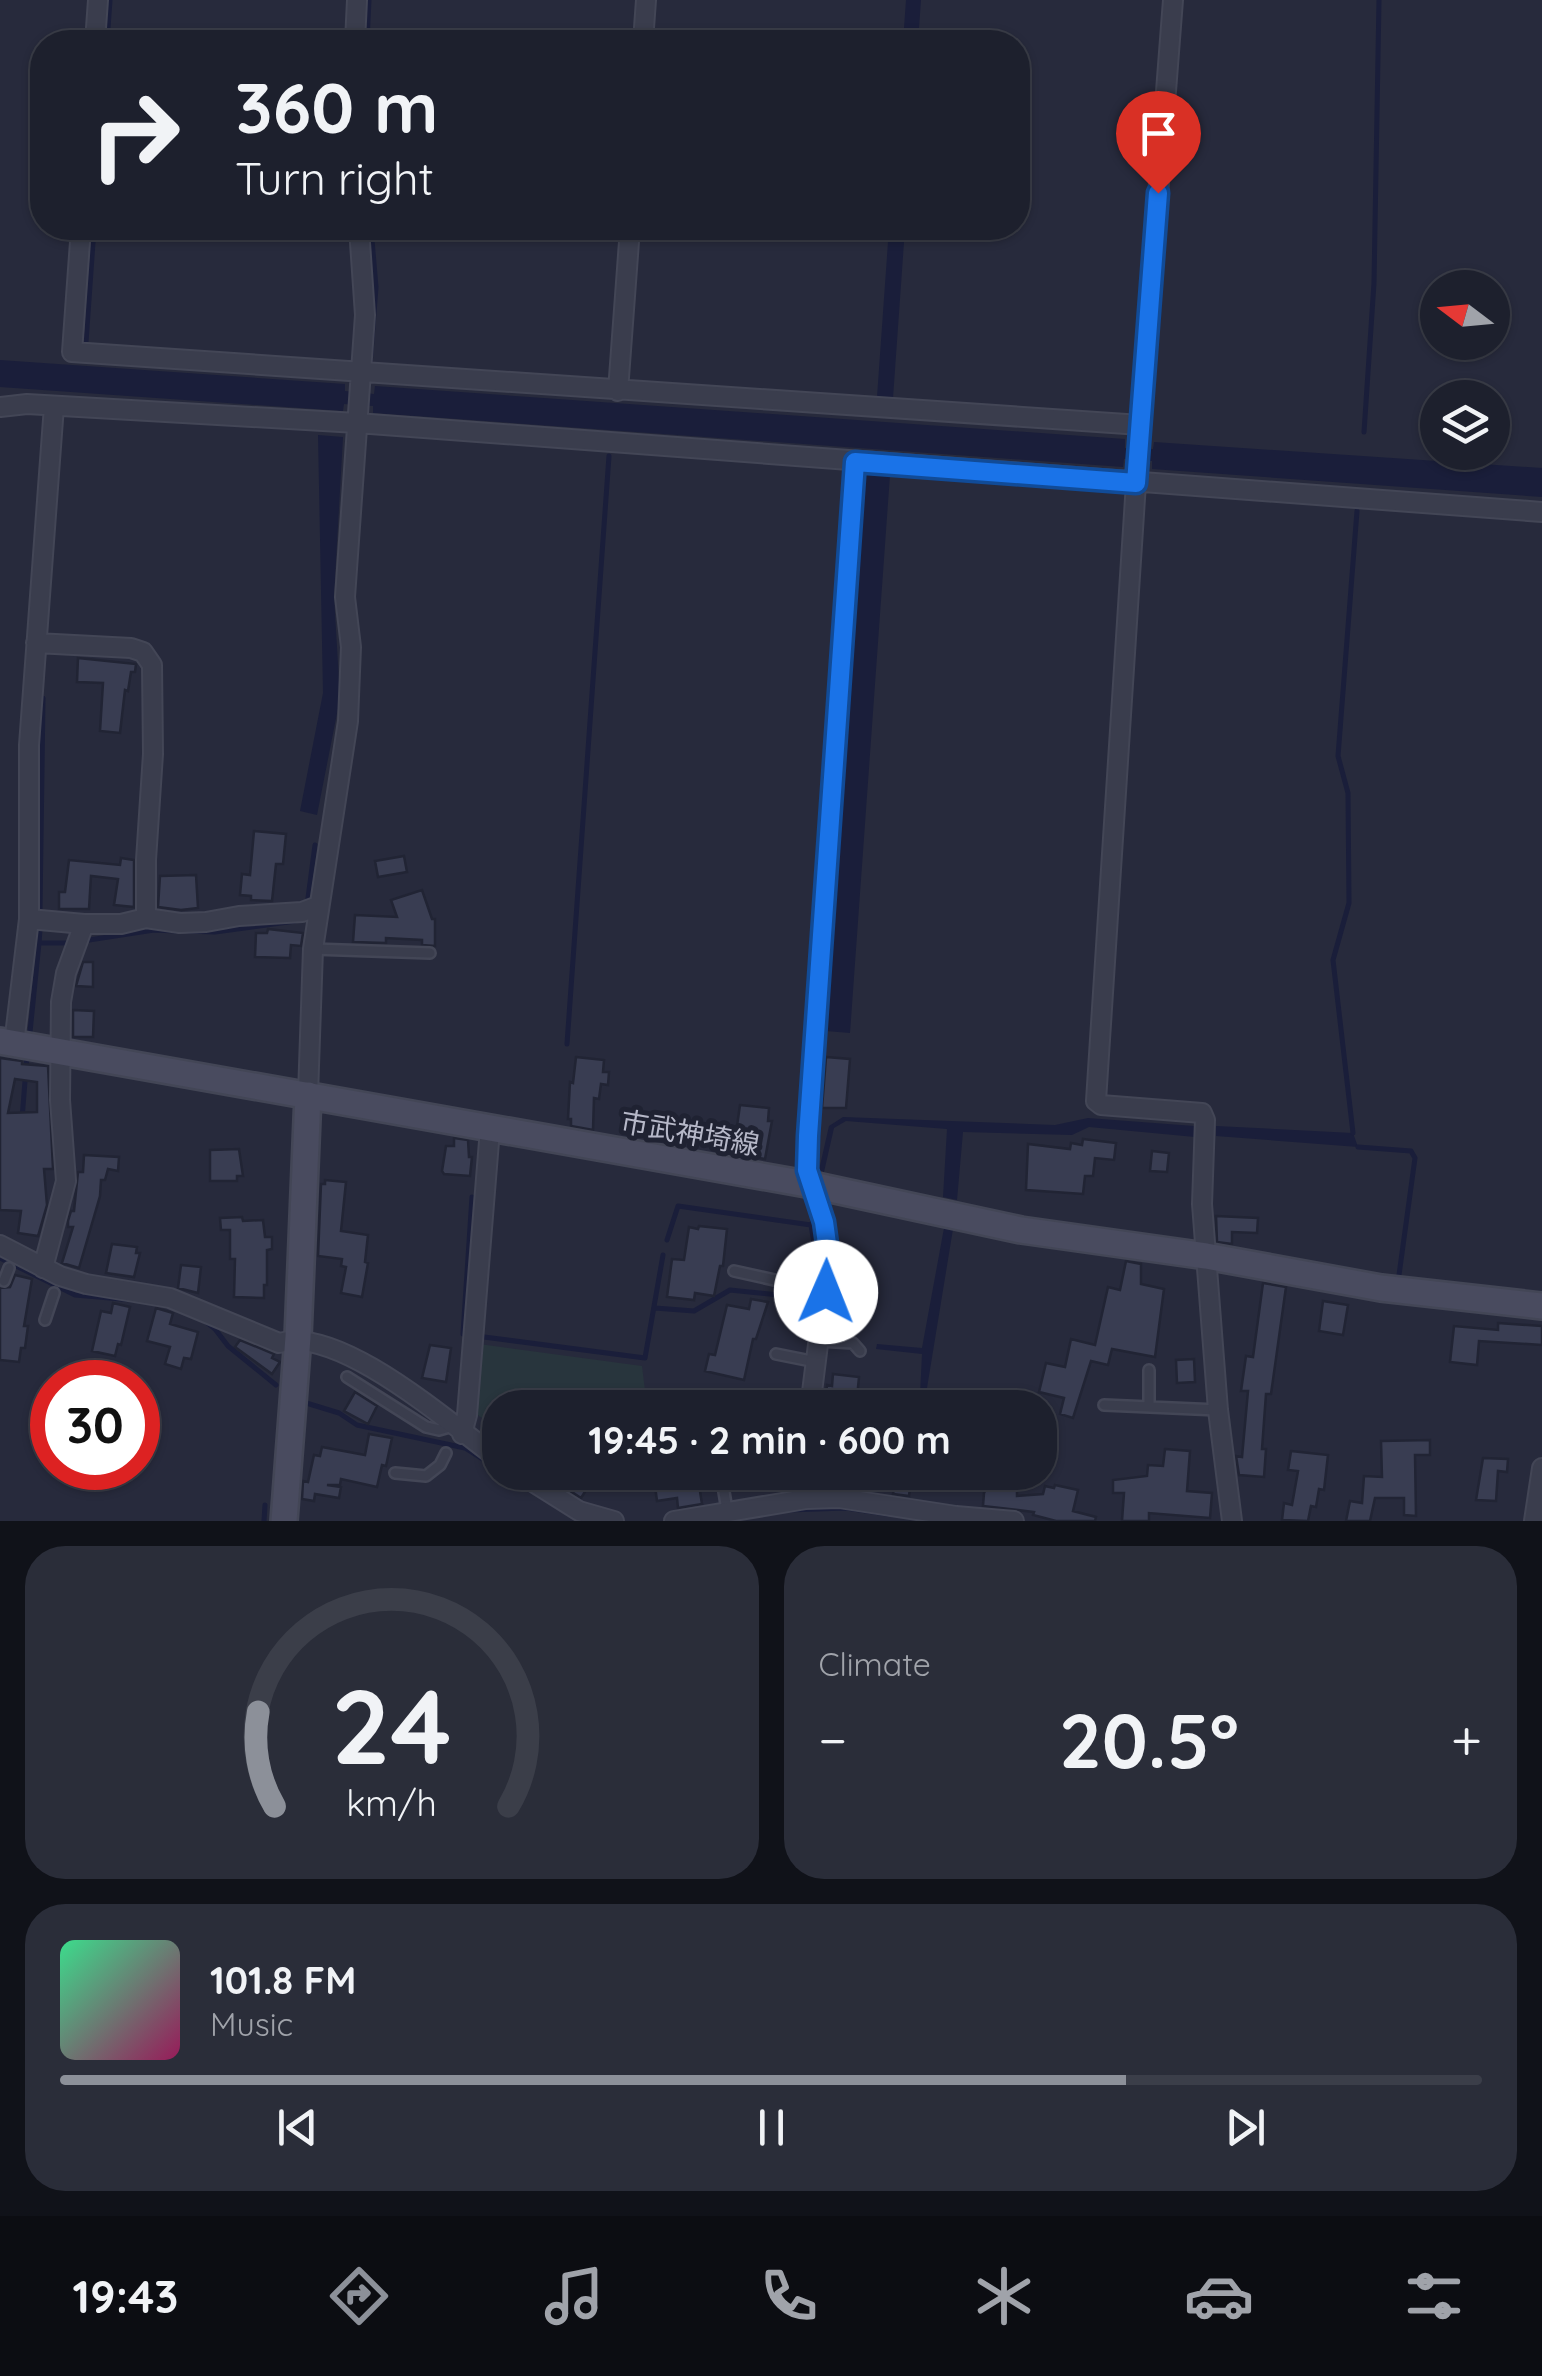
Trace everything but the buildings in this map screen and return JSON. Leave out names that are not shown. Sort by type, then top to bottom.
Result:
[{"type":"main road","name":"市武神埼線","points":[[7,1042],[812,1185],[1021,1230],[1206,1256],[1381,1288],[1542,1306]]},
{"type":"main road","points":[[284,1521],[298,1337],[308,1095]]},
{"type":"street","points":[[96,30],[98,0]]},
{"type":"street","points":[[356,30],[358,0]]},
{"type":"street","points":[[644,30],[646,0]]},
{"type":"street","points":[[1173,0],[1138,454],[1096,1100],[1102,1105],[1202,1114],[1205,1120],[1202,1204],[1218,1410],[1232,1521]]},
{"type":"street","points":[[81,240],[72,352],[358,399],[855,462],[1542,512]]},
{"type":"street","points":[[308,1095],[313,949],[348,721],[351,648],[345,597],[365,315],[360,240]]},
{"type":"street","points":[[618,391],[629,240]]},
{"type":"street","points":[[0,407],[618,391],[1141,425]]},
{"type":"street","points":[[7,1042],[29,919],[29,745],[54,406]]},
{"type":"street","points":[[812,1390],[829,1258],[824,1222],[807,1170],[808,1136],[855,462]]},
{"type":"street","points":[[36,643],[131,648],[143,652],[152,665],[154,754],[146,918]]},
{"type":"street","points":[[29,919],[84,924],[122,924],[146,918],[206,922],[302,912],[318,906]]},
{"type":"street","points":[[43,1268],[59,1180],[61,1002],[66,973],[84,924]]},
{"type":"street","points":[[452,1432],[468,1396],[490,1130]]},
{"type":"street","points":[[0,1246],[86,1284],[170,1298],[279,1343],[298,1337],[363,1360],[452,1432],[482,1450]]},
{"type":"street","points":[[1534,1521],[1542,1468]]},
{"type":"street","points":[[542,1490],[577,1516],[614,1521]]},
{"type":"street","points":[[806,1490],[806,1498]]},
{"type":"street","points":[[674,1521],[806,1498],[838,1498],[1014,1521]]},
{"type":"lane","points":[[313,949],[430,953]]},
{"type":"lane","points":[[4,1281],[10,1268]]},
{"type":"lane","points":[[734,1272],[826,1292]]},
{"type":"lane","points":[[45,1320],[54,1294]]},
{"type":"lane","points":[[820,1341],[854,1344],[860,1351]]},
{"type":"lane","points":[[776,1354],[816,1362]]},
{"type":"lane","points":[[1149,1370],[1149,1406]]},
{"type":"lane","points":[[347,1377],[426,1427],[452,1432]]},
{"type":"lane","points":[[1104,1405],[1218,1410]]},
{"type":"lane","points":[[394,1472],[426,1476],[440,1465],[446,1453]]},
{"type":"lane","points":[[724,1490],[727,1510]]},
{"type":"shaded area","points":[[479,1344],[642,1366],[645,1390],[482,1390],[482,1418],[473,1412]]},
{"type":"water","points":[[906,0],[921,0],[919,30],[904,30]]},
{"type":"water","points":[[888,240],[904,240],[893,398],[877,397]]},
{"type":"water","points":[[0,360],[345,384],[345,391],[374,394],[375,386],[1125,439],[1125,448],[1153,449],[1154,442],[1420,460],[1420,470],[1542,468],[1542,497],[1152,469],[1152,461],[1124,459],[1123,467],[373,413],[373,406],[344,404],[343,411],[0,387]]},
{"type":"water","points":[[318,435],[343,437],[334,596],[340,698],[317,815],[300,811],[323,693]]},
{"type":"water","points":[[866,473],[890,475],[850,1033],[826,1031]]},
{"type":"water","points":[[843,1117],[1055,1125],[1088,1118],[1194,1126],[1197,1130],[1195,1137],[1089,1127],[1072,1135],[963,1132],[957,1200],[943,1197],[947,1129],[846,1121],[834,1128],[824,1172],[819,1170],[829,1126]]},
{"type":"water","points":[[1216,1126],[1353,1133],[1358,1147],[1216,1136]]},
{"type":"water","points":[[944,1228],[953,1229],[927,1388],[948,1390],[920,1390],[922,1354],[876,1349],[877,1344],[922,1348]]},
{"type":"waterway","points":[[108,30],[110,0]]},
{"type":"waterway","points":[[368,30],[369,0]]},
{"type":"waterway","points":[[1364,432],[1374,283],[1379,0]]},
{"type":"waterway","points":[[86,342],[93,240]]},
{"type":"waterway","points":[[370,365],[376,287],[372,240]]},
{"type":"waterway","points":[[567,1044],[609,456]]},
{"type":"waterway","points":[[1353,1133],[1333,960],[1349,903],[1348,793],[1338,756],[1357,511]]},
{"type":"waterway","points":[[40,910],[43,698]]},
{"type":"waterway","points":[[308,898],[315,845]]},
{"type":"waterway","points":[[187,931],[215,932],[295,921]]},
{"type":"waterway","points":[[39,943],[40,929]]},
{"type":"waterway","points":[[89,940],[154,930],[176,931]]},
{"type":"waterway","points":[[30,1032],[39,943],[66,943]]},
{"type":"waterway","points":[[22,1119],[27,1056]]},
{"type":"waterway","points":[[1358,1147],[1411,1151],[1415,1158],[1399,1275]]},
{"type":"waterway","points":[[463,1334],[472,1197]]},
{"type":"waterway","points":[[667,1240],[678,1206],[811,1225],[815,1218]]},
{"type":"waterway","points":[[811,1225],[819,1273]]},
{"type":"waterway","points":[[484,1337],[645,1358],[663,1255]]},
{"type":"waterway","points":[[0,1258],[75,1295],[133,1300]]},
{"type":"waterway","points":[[655,1308],[694,1311],[730,1290],[817,1299]]},
{"type":"waterway","points":[[205,1321],[228,1346],[276,1385]]},
{"type":"waterway","points":[[303,1402],[339,1413],[357,1425],[465,1448],[482,1459]]},
{"type":"waterway","points":[[264,1521],[265,1505]]},
{"type":"waterway","points":[[788,1510],[846,1508],[887,1514]]},
{"type":"route","points":[[826,1292],[829,1258],[824,1222],[807,1170],[808,1136],[855,462],[1136,483],[1158,193]]}]
